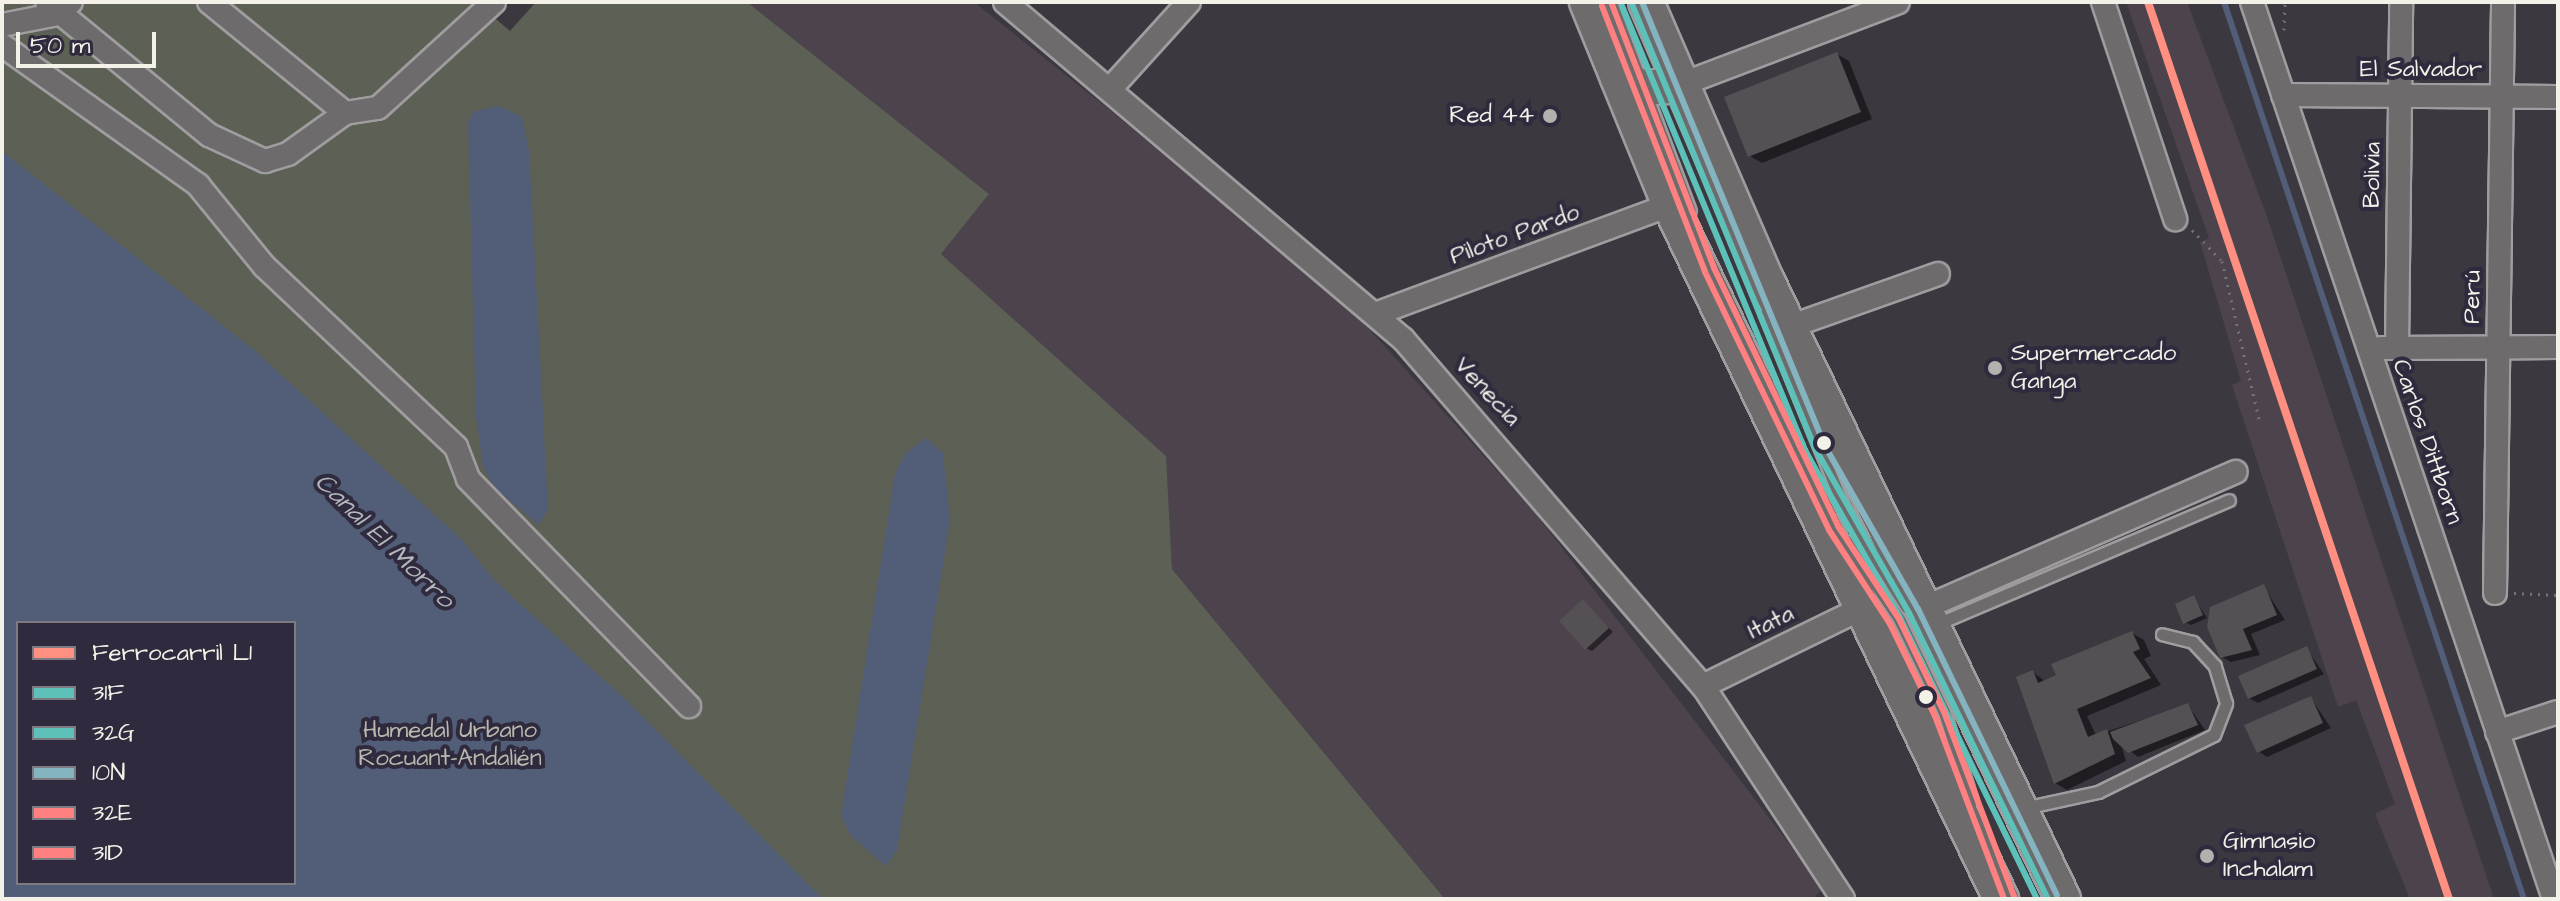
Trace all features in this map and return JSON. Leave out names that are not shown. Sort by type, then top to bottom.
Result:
[{"type":"main road","points":[[1587,2],[1652,85],[1789,327],[2063,899]]},
{"type":"main road","points":[[1646,2],[1652,85],[1670,205],[2001,899]]},
{"type":"street","points":[[209,2],[345,113]]},
{"type":"street","points":[[2,25],[59,5],[209,135],[257,160],[281,158],[345,113],[378,108],[494,2]]},
{"type":"street","name":"Venecia","points":[[1005,2],[1378,313],[1545,494],[1703,686],[1843,899]]},
{"type":"street","points":[[1111,88],[1189,2]]},
{"type":"street","points":[[1652,85],[1898,2]]},
{"type":"street","points":[[2103,2],[2175,219]]},
{"type":"street","name":"Carlos Dittborn","points":[[2252,2],[2554,899]]},
{"type":"street","name":"Bolivia","points":[[2397,348],[2401,2]]},
{"type":"street","name":"Perú","points":[[2495,593],[2503,2]]},
{"type":"street","points":[[2,45],[198,185],[264,266],[456,447],[468,479],[689,706]]},
{"type":"street","name":"El Salvador","points":[[2283,95],[2558,97]]},
{"type":"street","name":"Piloto Pardo","points":[[1378,313],[1670,205]]},
{"type":"street","points":[[1789,327],[1938,274]]},
{"type":"street","points":[[2368,348],[2558,347]]},
{"type":"street","points":[[1928,617],[1971,588],[2236,472]]},
{"type":"street","name":"Itata","points":[[1703,686],[1862,608]]},
{"type":"street","points":[[2497,732],[2558,712]]},
{"type":"lane","points":[[1611,2],[1652,85],[1827,473],[1909,613],[2048,899]]},
{"type":"lane","points":[[1631,2],[1652,85],[1714,268],[1803,455],[1944,712],[1973,804],[2015,899]]},
{"type":"lane","points":[[1928,617],[2229,500]]},
{"type":"lane","points":[[2020,810],[2098,792],[2214,735],[2226,703],[2215,666],[2193,642],[2162,634]]},
{"type":"path","points":[[2175,219],[2215,246],[2222,261],[2260,423]]},
{"type":"path","points":[[2495,593],[2558,595]]},
{"type":"shaded area","points":[[747,2],[974,2],[1116,115],[1361,320],[1536,514],[1823,888],[1813,899],[1445,899],[1172,569],[1165,456],[941,254],[989,194]]},
{"type":"shaded area","points":[[2126,2],[2187,2],[2265,211],[2494,899],[2410,899],[2375,814],[2395,804],[2356,700],[2338,707],[2232,385],[2241,381],[2200,242],[2209,238]]},
{"type":"green space","points":[[2,2],[476,2],[510,31],[536,2],[747,2],[989,194],[941,254],[1166,456],[1172,569],[1445,899],[2,899]]},
{"type":"water","points":[[498,106],[522,117],[529,150],[548,509],[539,525],[495,488],[483,467],[476,416],[468,123],[473,112]]},
{"type":"water","name":"Humedal Urbano Rocuant-Andalién","points":[[2,151],[254,350],[461,539],[495,581],[624,698],[823,899],[2,899]]},
{"type":"water","points":[[926,438],[943,453],[950,520],[897,850],[886,866],[851,836],[841,816],[895,474],[905,454]]},
{"type":"building","points":[[1837,52],[1861,112],[1748,157],[1724,97]]},
{"type":"building","points":[[2264,584],[2277,615],[2243,629],[2252,650],[2220,658],[2207,627],[2210,607]]},
{"type":"building","points":[[2194,595],[2203,615],[2183,624],[2175,604]]},
{"type":"building","points":[[1583,599],[1609,628],[1585,650],[1559,621]]},
{"type":"building","points":[[2132,631],[2140,649],[2133,652],[2151,678],[2077,709],[2088,737],[2107,729],[2115,754],[2054,784],[2016,677],[2033,670],[2038,683],[2056,675],[2051,664]]},
{"type":"building","points":[[2307,646],[2317,669],[2248,699],[2238,676]]},
{"type":"building","points":[[2311,696],[2323,723],[2257,753],[2244,725]]},
{"type":"building","points":[[2188,703],[2198,725],[2128,753],[2110,732]]},
{"type":"waterway","points":[[2224,2],[2524,899]]},
{"type":"rail line","name":"L1","points":[[2148,2],[2449,899]]},
{"type":"transit line","name":"32E","points":[[1611,2],[1714,268],[1838,526],[1899,619],[1944,712],[2015,899]]},
{"type":"transit line","name":"31F","points":[[1631,2],[1816,450],[1909,613],[2048,899]]},
{"type":"transit line","name":"10N","points":[[1642,2],[1825,446],[1918,609],[2057,895]]},
{"type":"transit line","name":"31D","points":[[1602,6],[1705,272],[1829,530],[1890,624],[1935,716],[2004,899]]},
{"type":"transit line","name":"32G","points":[[1622,6],[1807,454],[1900,618],[2037,899]]},
{"type":"place","name":"Red 44","points":[[1550,116]]},
{"type":"place","name":"Supermercado Ganga","points":[[1995,368]]},
{"type":"place","name":"Gimnasio Inchalam","points":[[2207,856]]},
{"type":"water label","name":"Canal El Morro","points":[[384,541]]}]
